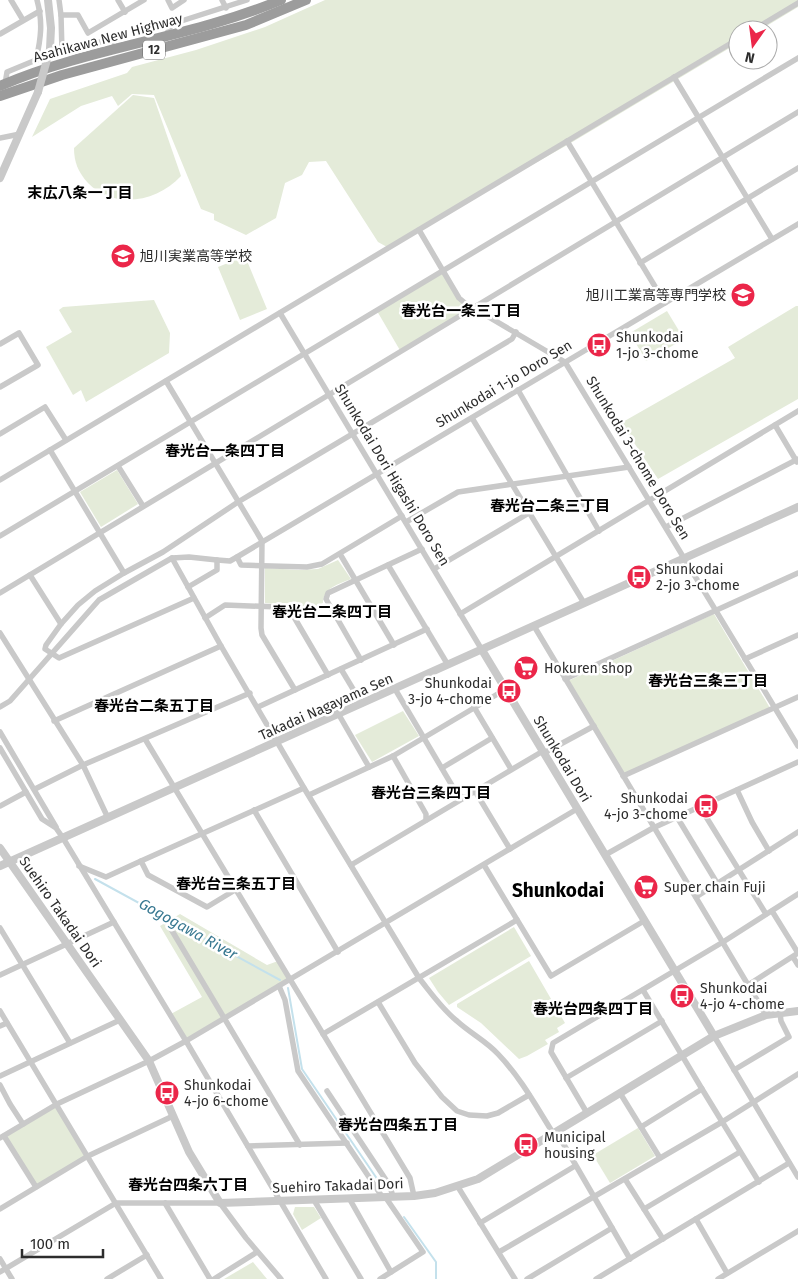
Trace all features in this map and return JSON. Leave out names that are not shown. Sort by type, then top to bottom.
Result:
[{"type":"highway","name":"Asahikawa New Highway","points":[[3,85],[37,71],[234,17],[281,0]]},
{"type":"highway","name":"Asahikawa New Highway","points":[[0,96],[62,75],[246,25],[306,0]]},
{"type":"street","points":[[11,0],[23,20]]},
{"type":"street","points":[[36,60],[41,37],[40,10],[37,0]]},
{"type":"street","points":[[0,178],[38,92],[50,49],[51,28],[48,0]]},
{"type":"street","points":[[59,0],[62,52]]},
{"type":"street","points":[[118,0],[125,12]]},
{"type":"street","points":[[61,15],[78,15],[88,33],[144,0]]},
{"type":"street","points":[[168,0],[172,8],[184,0]]},
{"type":"street","points":[[222,0],[226,8]]},
{"type":"street","points":[[165,37],[172,24],[246,0]]},
{"type":"street","points":[[770,20],[798,3]]},
{"type":"street","points":[[0,34],[40,10]]},
{"type":"street","points":[[3,85],[7,72],[36,60],[111,39],[117,49]]},
{"type":"street","points":[[0,480],[728,45]]},
{"type":"street","points":[[0,536],[798,58]]},
{"type":"street","points":[[674,77],[772,240]]},
{"type":"street","points":[[0,593],[798,112]]},
{"type":"street","points":[[0,138],[20,134]]},
{"type":"street","points":[[567,141],[665,303]]},
{"type":"street","points":[[640,263],[798,168]]},
{"type":"street","name":"Shunkodai 1-jo Doro Sen","points":[[237,557],[798,224]]},
{"type":"street","points":[[418,230],[459,298],[565,362]]},
{"type":"street","name":"Shunkodai Dori Higashi Doro Sen","points":[[280,313],[482,650]]},
{"type":"street","points":[[194,598],[59,658],[45,649],[61,624],[95,591],[163,552],[238,502],[512,339],[516,332]]},
{"type":"street","points":[[0,344],[19,333],[38,365],[0,387]]},
{"type":"street","name":"Shunkodai 3-chome Doro Sen","points":[[565,362],[798,746]]},
{"type":"street","points":[[166,381],[262,542],[262,635],[295,690]]},
{"type":"street","points":[[518,390],[599,530]]},
{"type":"street","points":[[0,424],[2,432],[45,406],[66,440]]},
{"type":"street","points":[[460,614],[798,411]]},
{"type":"street","points":[[472,418],[584,603]]},
{"type":"street","points":[[666,527],[797,461],[775,425]]},
{"type":"street","points":[[50,450],[124,573]]},
{"type":"street","points":[[118,466],[143,506]]},
{"type":"street","points":[[406,522],[458,492],[628,466]]},
{"type":"street","name":"Takadai Nagayama Sen","points":[[0,866],[798,508]]},
{"type":"street","points":[[434,569],[529,513]]},
{"type":"street","points":[[0,707],[10,701],[99,600],[172,558],[188,557],[230,561],[237,557],[241,565],[307,567],[322,564],[402,516]]},
{"type":"street","points":[[361,660],[326,598],[328,593],[422,550]]},
{"type":"street","points":[[340,554],[394,645]]},
{"type":"street","points":[[172,558],[308,795],[420,978],[439,1005],[457,1022],[477,1035],[498,1054],[521,1081],[555,1132],[630,1259]]},
{"type":"street","points":[[188,587],[217,570],[217,560]]},
{"type":"street","points":[[388,565],[448,665]]},
{"type":"street","points":[[565,679],[798,573]]},
{"type":"street","points":[[30,575],[61,624]]},
{"type":"street","points":[[205,618],[225,605],[278,607],[287,611],[294,617],[328,675]]},
{"type":"street","points":[[534,626],[766,1015]]},
{"type":"street","points":[[258,707],[427,629]]},
{"type":"street","points":[[0,633],[83,765],[108,818]]},
{"type":"street","points":[[746,659],[798,635]]},
{"type":"street","points":[[54,721],[221,646]]},
{"type":"street","name":"Shunkodai Dori","points":[[482,650],[714,1036]]},
{"type":"street","points":[[341,669],[362,704]]},
{"type":"street","points":[[395,689],[457,794],[464,798]]},
{"type":"street","points":[[308,795],[393,756],[506,689]]},
{"type":"street","points":[[35,789],[83,765],[250,692]]},
{"type":"street","points":[[623,776],[798,697]]},
{"type":"street","points":[[474,707],[511,769]]},
{"type":"street","points":[[339,715],[369,767]]},
{"type":"street","points":[[351,865],[511,769],[594,726]]},
{"type":"street","points":[[0,732],[56,824],[56,828]]},
{"type":"street","points":[[442,768],[492,738]]},
{"type":"street","points":[[145,739],[410,1178],[414,1196]]},
{"type":"street","points":[[0,748],[42,819],[56,828],[63,838],[326,1279]]},
{"type":"street","points":[[393,756],[426,814],[426,820]]},
{"type":"street","points":[[605,855],[653,828],[798,762]]},
{"type":"street","points":[[79,866],[106,877],[304,788]]},
{"type":"street","points":[[736,790],[769,850]]},
{"type":"street","points":[[475,791],[510,849]]},
{"type":"street","points":[[0,806],[26,792]]},
{"type":"street","points":[[700,807],[739,870],[798,953],[748,985]]},
{"type":"street","points":[[36,1187],[2,1137],[57,1104],[186,1042],[577,808]]},
{"type":"street","points":[[254,810],[338,952]]},
{"type":"street","points":[[677,817],[718,884]]},
{"type":"street","points":[[696,897],[798,832]]},
{"type":"street","name":"Suehiro Takadai Dori","points":[[0,848],[149,1061],[189,1152],[220,1203],[388,1198],[434,1193],[458,1187],[478,1179],[714,1036],[766,1015],[798,1011]]},
{"type":"street","points":[[141,861],[148,875],[207,907],[235,890]]},
{"type":"street","points":[[484,865],[551,976],[644,921]]},
{"type":"street","points":[[587,1113],[551,1052],[553,1043],[723,942],[798,894]]},
{"type":"street","points":[[323,1034],[517,920]]},
{"type":"street","points":[[0,975],[114,922]]},
{"type":"street","points":[[0,928],[70,1043]]},
{"type":"street","points":[[171,928],[300,1145]]},
{"type":"street","points":[[793,956],[798,965]]},
{"type":"street","points":[[280,986],[286,1000],[298,1071],[347,1143],[388,1198],[423,1252],[380,1279]]},
{"type":"street","points":[[643,990],[759,1182]]},
{"type":"street","points":[[378,1002],[415,1063],[442,1097],[458,1110],[469,1115],[487,1116],[498,1113],[529,1095]]},
{"type":"street","points":[[0,1010],[161,1279]]},
{"type":"street","points":[[734,1070],[789,1036],[781,1021],[780,1013]]},
{"type":"street","points":[[0,1076],[120,1020]]},
{"type":"street","points":[[566,1078],[662,1021]]},
{"type":"street","points":[[0,1026],[7,1022]]},
{"type":"street","points":[[714,1036],[798,1177]]},
{"type":"street","points":[[499,1252],[722,1122],[798,1074]]},
{"type":"street","points":[[0,1085],[23,1124]]},
{"type":"street","points":[[641,1126],[702,1089]]},
{"type":"street","points":[[327,1091],[390,1186],[388,1198]]},
{"type":"street","points":[[620,1093],[660,1158]]},
{"type":"street","points":[[0,1209],[88,1156],[173,1116]]},
{"type":"street","points":[[248,1146],[347,1143]]},
{"type":"street","points":[[644,1209],[740,1152]]},
{"type":"street","points":[[596,1279],[605,1277],[630,1259],[789,1163]]},
{"type":"street","points":[[480,1223],[575,1166]]},
{"type":"street","points":[[625,1179],[663,1239]]},
{"type":"street","points":[[458,1187],[515,1279]]},
{"type":"street","points":[[349,1198],[391,1272]]},
{"type":"street","points":[[314,1200],[361,1279]]},
{"type":"street","points":[[3,1271],[116,1203],[220,1203],[229,1217],[281,1279]]},
{"type":"street","points":[[165,1203],[210,1279]]},
{"type":"street","points":[[696,1220],[727,1273]]},
{"type":"street","points":[[527,1279],[612,1228]]},
{"type":"street","points":[[718,1279],[798,1231]]},
{"type":"street","points":[[214,1279],[258,1252]]},
{"type":"street","points":[[107,1279],[147,1255]]},
{"type":"street","points":[[0,1259],[3,1271],[12,1279]]},
{"type":"green space","points":[[325,0],[798,0],[798,7],[777,20],[728,20],[728,49],[569,144],[387,247],[378,242],[326,161],[309,162],[302,175],[285,183],[276,218],[246,235],[214,220],[214,214],[201,209],[154,95],[132,94],[118,106],[112,96],[81,106],[32,137],[50,99],[127,73],[132,67],[196,50],[265,27]]},
{"type":"green space","points":[[133,95],[154,98],[181,176],[160,192],[148,197],[123,200],[98,192],[88,183],[77,167],[74,148]]},
{"type":"green space","points":[[245,256],[267,309],[240,320],[218,267]]},
{"type":"green space","points":[[443,271],[459,298],[473,308],[401,352],[377,311]]},
{"type":"green space","points":[[154,300],[170,333],[169,353],[86,402],[81,390],[73,395],[46,347],[72,332],[59,310],[63,307]]},
{"type":"green space","points":[[798,306],[798,399],[658,479],[621,423],[735,358],[728,347]]},
{"type":"green space","points":[[667,311],[684,339],[646,361],[630,333]]},
{"type":"green space","points":[[117,470],[138,504],[101,527],[80,492]]},
{"type":"green space","points":[[338,560],[351,579],[329,590],[323,603],[298,616],[291,609],[265,603],[265,568],[318,569]]},
{"type":"green space","points":[[714,614],[770,708],[624,774],[568,681]]},
{"type":"green space","points":[[403,711],[419,736],[372,762],[355,735]]},
{"type":"green space","points":[[180,914],[267,965],[278,961],[290,979],[186,1041],[169,1015],[202,997],[160,926]]},
{"type":"green space","points":[[514,927],[531,956],[449,1005],[429,978]]},
{"type":"green space","points":[[529,961],[565,1023],[557,1028],[559,1032],[545,1040],[548,1044],[519,1059],[481,1023],[457,1007],[457,1004]]},
{"type":"green space","points":[[57,1104],[88,1156],[36,1187],[4,1136]]},
{"type":"green space","points":[[638,1128],[655,1156],[610,1183],[593,1155]]},
{"type":"green space","points":[[295,1207],[314,1207],[321,1218],[302,1230],[293,1214]]},
{"type":"green space","points":[[253,1262],[267,1279],[224,1279]]},
{"type":"waterway","name":"Gogogawa River","points":[[95,879],[280,980]]},
{"type":"waterway","name":"Gogogawa River","points":[[288,988],[302,1069],[382,1186]]},
{"type":"waterway","name":"Gogogawa River","points":[[404,1217],[436,1262],[436,1279]]},
{"type":"place","name":"旭川実業高等学校","points":[[123,256]]},
{"type":"place","name":"旭川工業高等専門学校","points":[[743,295]]},
{"type":"place","name":"Shunkodai 1-jo 3-chome","points":[[599,345]]},
{"type":"place","name":"Shunkodai 2-jo 3-chome","points":[[639,577]]},
{"type":"place","name":"Hokuren shop","points":[[526,668]]},
{"type":"place","name":"Shunkodai 3-jo 4-chome","points":[[509,691]]},
{"type":"place","name":"Shunkodai 4-jo 3-chome","points":[[706,806]]},
{"type":"place","name":"Super chain Fuji","points":[[646,887]]},
{"type":"place","name":"Shunkodai 4-jo 4-chome","points":[[682,996]]},
{"type":"place","name":"Shunkodai 4-jo 6-chome","points":[[167,1093]]},
{"type":"place","name":"Municipal housing","points":[[526,1145]]},
{"type":"district","name":"末広八条一丁目","points":[[80,193]]},
{"type":"district","name":"春光台一条三丁目","points":[[461,311]]},
{"type":"district","name":"春光台一条四丁目","points":[[225,451]]},
{"type":"district","name":"春光台二条三丁目","points":[[550,506]]},
{"type":"district","name":"春光台二条四丁目","points":[[332,612]]},
{"type":"district","name":"春光台三条三丁目","points":[[708,681]]},
{"type":"district","name":"春光台二条五丁目","points":[[154,706]]},
{"type":"district","name":"春光台三条四丁目","points":[[431,793]]},
{"type":"district","name":"春光台三条五丁目","points":[[236,884]]},
{"type":"district","name":"Shunkodai","points":[[558,890]]},
{"type":"district","name":"春光台四条四丁目","points":[[593,1009]]},
{"type":"district","name":"春光台四条五丁目","points":[[398,1125]]},
{"type":"district","name":"春光台四条六丁目","points":[[188,1185]]}]
